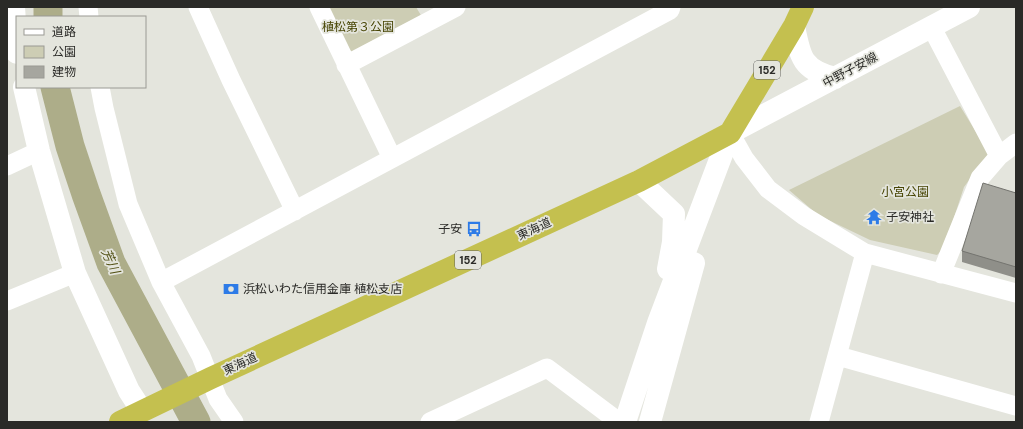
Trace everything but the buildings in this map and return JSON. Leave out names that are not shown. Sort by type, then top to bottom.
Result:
[{"type":"highway","name":"152","points":[[730,133],[804,7]]},
{"type":"highway","name":"東海道","points":[[207,380],[639,181],[730,133]]},
{"type":"highway","name":"152","points":[[120,422],[148,413],[207,380]]},
{"type":"street","points":[[13,50],[14,7]]},
{"type":"street","points":[[198,7],[231,80],[295,211]]},
{"type":"street","points":[[319,7],[392,158]]},
{"type":"street","points":[[346,65],[456,7]]},
{"type":"street","points":[[161,282],[670,10],[671,7]]},
{"type":"street","name":"中野子安線","points":[[730,133],[932,28],[969,7]]},
{"type":"street","points":[[794,26],[800,53],[807,64],[818,74],[835,78]]},
{"type":"street","points":[[932,28],[1000,156]]},
{"type":"street","points":[[24,88],[39,152],[75,273],[129,391],[148,413]]},
{"type":"street","points":[[100,88],[128,204],[161,282],[207,380],[234,422]]},
{"type":"street","points":[[730,133],[744,158],[768,189],[804,216],[865,253],[1016,293]]},
{"type":"street","points":[[625,422],[658,323],[730,133]]},
{"type":"street","points":[[650,422],[730,133]]},
{"type":"street","points":[[941,274],[980,178],[1000,156],[1016,143]]},
{"type":"street","points":[[7,166],[39,152]]},
{"type":"street","points":[[639,181],[674,214],[673,242],[658,323]]},
{"type":"street","points":[[819,422],[865,253]]},
{"type":"street","points":[[7,301],[75,273]]},
{"type":"street","points":[[838,356],[1016,406]]},
{"type":"street","points":[[430,422],[547,368],[619,422]]},
{"type":"green space","name":"植松第３公園","points":[[326,7],[416,7],[422,17],[353,52],[347,49]]},
{"type":"green space","name":"小宮公園","points":[[960,106],[989,153],[964,187],[944,248],[937,255],[870,240],[818,215],[789,190]]},
{"type":"waterway","name":"芳川","points":[[48,7],[48,16]]},
{"type":"waterway","name":"芳川","points":[[55,88],[70,146],[111,263],[196,422]]},
{"type":"place","name":"子安神社","points":[[874,217]]},
{"type":"place","name":"子安","points":[[474,229]]},
{"type":"place","name":"浜松いわた信用金庫 植松支店","points":[[231,289]]}]
